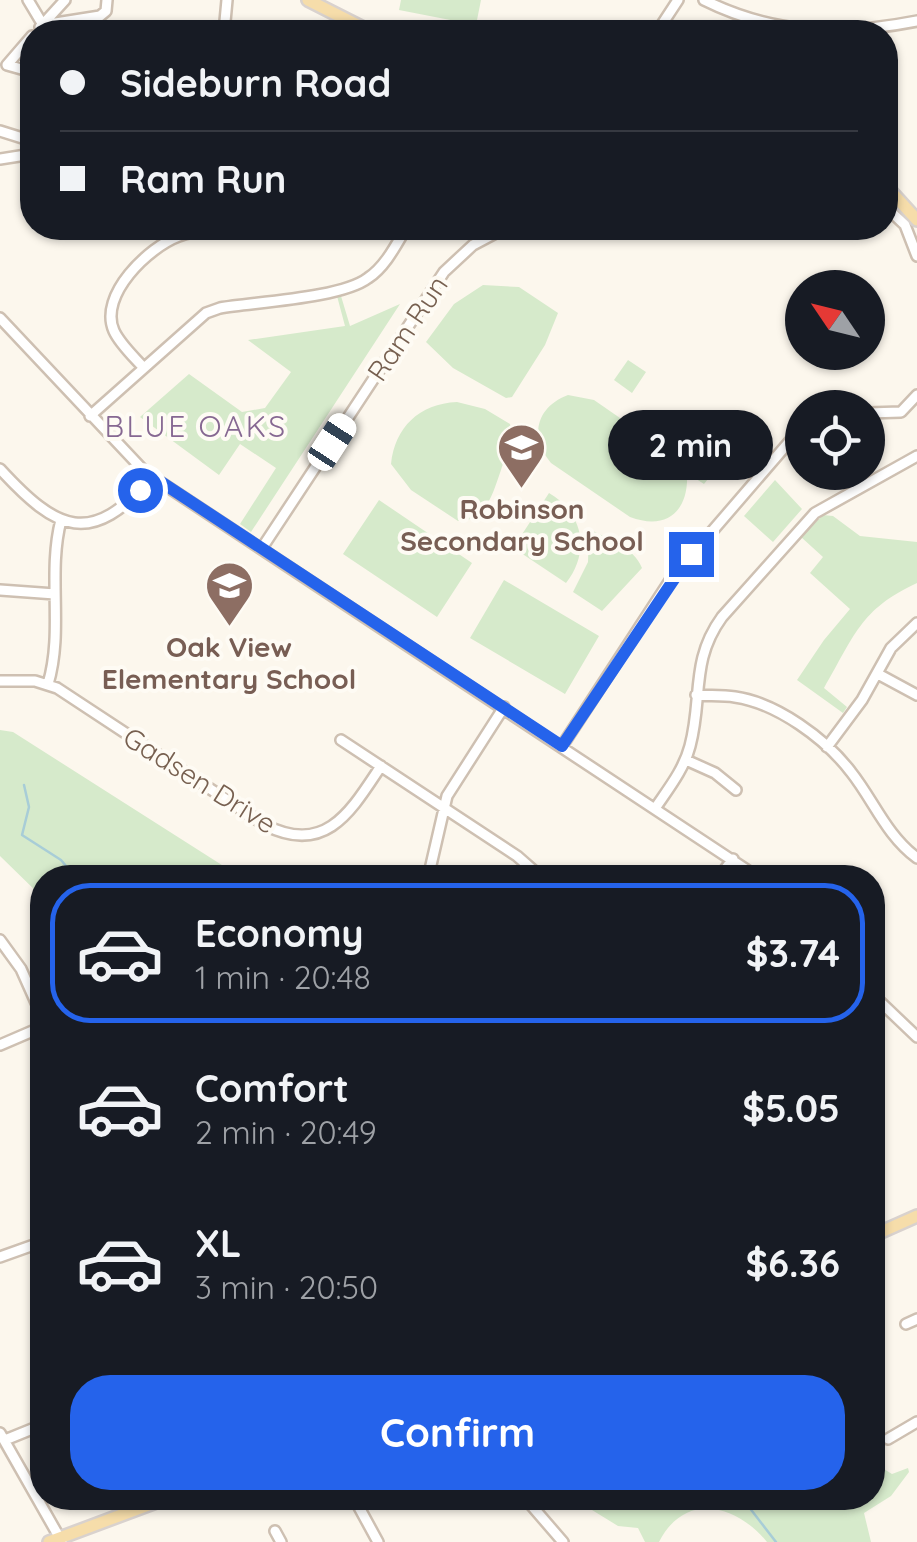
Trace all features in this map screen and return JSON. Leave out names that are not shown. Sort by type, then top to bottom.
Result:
[{"type":"main road","points":[[308,0],[347,20]]},
{"type":"main road","points":[[898,199],[917,220]]},
{"type":"main road","points":[[885,1230],[917,1216]]},
{"type":"main road","points":[[57,1541],[136,1510]]},
{"type":"street","points":[[48,20],[64,0]]},
{"type":"street","points":[[84,20],[106,11],[106,0]]},
{"type":"street","points":[[704,0],[748,20]]},
{"type":"street","points":[[20,50],[6,64],[20,68]]},
{"type":"street","points":[[898,219],[917,256]]},
{"type":"street","points":[[143,367],[118,339],[110,310],[116,290],[171,240]]},
{"type":"street","points":[[90,416],[190,324],[213,310],[341,290],[361,283],[380,268],[398,240]]},
{"type":"street","name":"Ram Run","points":[[262,548],[444,272],[482,240]]},
{"type":"street","points":[[0,318],[131,460],[152,476],[742,865]]},
{"type":"street","points":[[885,413],[901,412],[917,395]]},
{"type":"street","points":[[562,746],[671,580],[785,447]]},
{"type":"street","points":[[656,808],[686,760],[695,723],[699,664],[716,626],[802,526],[826,504],[917,456]]},
{"type":"street","points":[[0,469],[35,506],[61,520],[85,522],[109,516],[152,476]]},
{"type":"street","points":[[48,684],[57,648],[54,554],[61,520]]},
{"type":"street","points":[[0,590],[55,594]]},
{"type":"street","points":[[827,746],[878,674],[894,642],[917,624]]},
{"type":"street","points":[[878,674],[917,696]]},
{"type":"street","name":"Gadsen Drive","points":[[0,681],[48,684],[265,825],[285,834],[312,834],[338,823],[354,808],[381,766]]},
{"type":"street","points":[[696,696],[756,702],[827,746],[852,772],[888,830],[917,858]]},
{"type":"street","points":[[431,865],[455,780],[504,707]]},
{"type":"street","points":[[341,740],[527,865]]},
{"type":"street","points":[[686,760],[715,773],[736,790]]},
{"type":"street","points":[[729,865],[734,859]]},
{"type":"street","points":[[0,940],[30,989]]},
{"type":"street","points":[[885,1007],[917,1038]]},
{"type":"street","points":[[0,1045],[30,1033]]},
{"type":"street","points":[[0,1257],[30,1246]]},
{"type":"street","points":[[906,1324],[917,1319]]},
{"type":"street","points":[[888,1439],[917,1422]]},
{"type":"street","points":[[30,1428],[2,1436],[30,1489]]},
{"type":"street","points":[[41,1510],[57,1541]]},
{"type":"street","points":[[361,1510],[378,1542]]},
{"type":"street","points":[[535,1510],[562,1542]]},
{"type":"street","points":[[276,1530],[282,1542]]},
{"type":"green space","points":[[401,0],[481,0],[477,20],[450,20],[399,10]]},
{"type":"green space","points":[[483,285],[519,287],[558,313],[545,345],[512,397],[506,398],[453,368],[426,342],[454,304]]},
{"type":"green space","points":[[337,296],[341,296],[350,326],[400,304],[251,532],[240,524],[276,468],[240,444],[219,475],[140,417],[189,374],[242,412],[265,408],[291,372],[248,340],[345,326]]},
{"type":"green space","points":[[628,360],[646,372],[632,393],[614,380]]},
{"type":"green space","points":[[568,395],[594,400],[708,479],[704,484],[687,473],[680,507],[665,519],[643,521],[630,517],[551,463],[544,453],[539,424],[549,407]]},
{"type":"green space","points":[[457,402],[485,409],[510,424],[512,437],[487,504],[476,516],[458,521],[411,490],[391,464],[398,439],[411,420],[431,407]]},
{"type":"green space","points":[[775,480],[802,509],[773,542],[744,516]]},
{"type":"green space","points":[[549,493],[570,511],[580,534],[579,558],[566,583],[518,551],[517,542]]},
{"type":"green space","points":[[379,500],[472,563],[437,617],[343,554]]},
{"type":"green space","points":[[823,515],[833,516],[860,536],[917,542],[917,583],[870,614],[824,688],[847,707],[843,713],[797,680],[850,609],[810,573],[823,557],[801,537]]},
{"type":"green space","points":[[589,529],[627,549],[642,568],[602,611],[573,592],[588,562]]},
{"type":"green space","points":[[504,580],[599,636],[565,694],[470,638]]},
{"type":"green space","points":[[0,730],[13,732],[222,865],[30,865],[30,885],[0,856]]},
{"type":"green space","points":[[908,1468],[909,1472],[885,1500],[885,1470],[892,1474]]},
{"type":"green space","points":[[592,1510],[696,1510],[682,1515],[659,1542],[645,1542],[638,1528],[618,1526]]},
{"type":"green space","points":[[716,1510],[869,1510],[864,1513],[871,1542],[767,1542],[755,1529]]},
{"type":"waterway","points":[[24,785],[29,807],[22,835],[65,865]]},
{"type":"waterway","points":[[751,1510],[776,1542]]},
{"type":"place","name":"Robinson Secondary School","points":[[522,490]]},
{"type":"place","name":"Oak View Elementary School","points":[[229,628]]},
{"type":"district","name":"BLUE OAKS","points":[[196,426]]},
{"type":"route","points":[[140,490],[152,476],[562,746],[691,554]]}]
